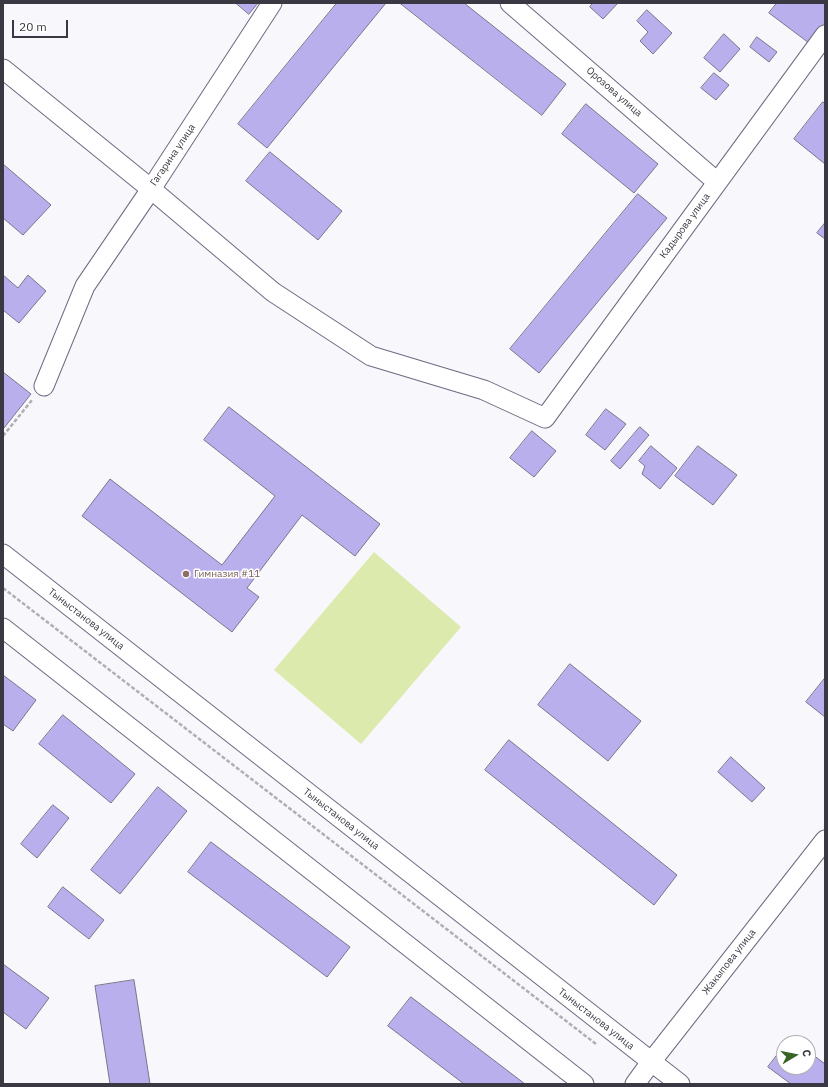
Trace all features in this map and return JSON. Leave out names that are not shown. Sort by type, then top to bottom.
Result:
[{"type":"street","name":"Гагарина улица","points":[[3,69],[151,189],[272,3]]},
{"type":"street","name":"Орозова улица","points":[[510,3],[717,182]]},
{"type":"street","name":"Кадырова улица","points":[[151,189],[273,292],[371,356],[484,390],[545,418],[825,35]]},
{"type":"street","points":[[44,386],[85,286],[151,189]]},
{"type":"street","name":"Тыныстанова улица","points":[[3,554],[680,1084]]},
{"type":"street","points":[[3,628],[584,1084]]},
{"type":"street","name":"Жакыпова улица","points":[[635,1084],[825,840]]},
{"type":"path","points":[[3,436],[44,386]]},
{"type":"path","points":[[3,588],[602,1049]]},
{"type":"green space","points":[[374,552],[461,627],[361,744],[274,670]]},
{"type":"building","points":[[236,3],[258,3],[249,14]]},
{"type":"building","points":[[337,3],[386,3],[267,148],[238,124]]},
{"type":"building","points":[[400,3],[464,3],[566,84],[542,115]]},
{"type":"building","points":[[593,3],[618,3],[603,19],[590,7]]},
{"type":"building","points":[[777,3],[825,3],[825,29],[813,46],[769,13]]},
{"type":"building","points":[[647,10],[672,33],[653,54],[640,41],[648,32],[637,21]]},
{"type":"building","points":[[724,34],[740,49],[720,72],[704,58]]},
{"type":"building","points":[[757,37],[777,52],[769,62],[750,47]]},
{"type":"building","points":[[714,73],[729,85],[716,100],[701,88]]},
{"type":"building","points":[[823,102],[825,104],[825,164],[794,139]]},
{"type":"building","points":[[586,104],[658,164],[634,193],[562,134]]},
{"type":"building","points":[[270,152],[342,211],[318,240],[246,181]]},
{"type":"building","points":[[3,164],[51,205],[23,235],[3,218]]},
{"type":"building","points":[[638,194],[667,218],[539,373],[510,349]]},
{"type":"building","points":[[825,223],[825,239],[817,233]]},
{"type":"building","points":[[3,275],[18,288],[28,275],[46,291],[19,323],[3,310]]},
{"type":"building","points":[[3,372],[31,394],[4,428],[3,428]]},
{"type":"building","points":[[229,407],[380,524],[355,556],[302,515],[247,588],[259,597],[232,632],[82,516],[110,479],[222,565],[275,496],[204,440]]},
{"type":"building","points":[[606,409],[626,424],[605,450],[586,435]]},
{"type":"building","points":[[640,427],[649,435],[620,469],[611,461]]},
{"type":"building","points":[[532,431],[556,451],[534,477],[510,458]]},
{"type":"building","points":[[651,446],[677,468],[660,489],[642,474],[645,466],[639,461]]},
{"type":"building","points":[[698,446],[737,475],[713,505],[675,476]]},
{"type":"building","points":[[570,664],[641,721],[608,761],[538,705]]},
{"type":"building","points":[[3,675],[36,700],[13,731],[3,724]]},
{"type":"building","points":[[825,678],[825,717],[806,702]]},
{"type":"building","points":[[63,715],[135,774],[111,803],[39,744]]},
{"type":"building","points":[[509,740],[677,875],[654,905],[485,770]]},
{"type":"building","points":[[731,757],[765,788],[752,802],[718,772]]},
{"type":"building","points":[[158,787],[187,811],[120,894],[91,870]]},
{"type":"building","points":[[53,805],[69,818],[37,858],[21,844]]},
{"type":"building","points":[[211,842],[350,947],[327,977],[188,872]]},
{"type":"building","points":[[63,887],[104,920],[89,939],[48,907]]},
{"type":"building","points":[[3,964],[49,998],[26,1029],[3,1012]]},
{"type":"building","points":[[134,980],[150,1084],[110,1084],[95,986]]},
{"type":"building","points":[[411,997],[525,1084],[464,1084],[388,1026]]},
{"type":"building","points":[[776,1056],[776,1073],[768,1067]]},
{"type":"building","points":[[816,1057],[825,1064],[825,1084],[791,1084],[779,1075],[816,1075]]},
{"type":"place","name":"Гимназия #11","points":[[186,574]]}]
